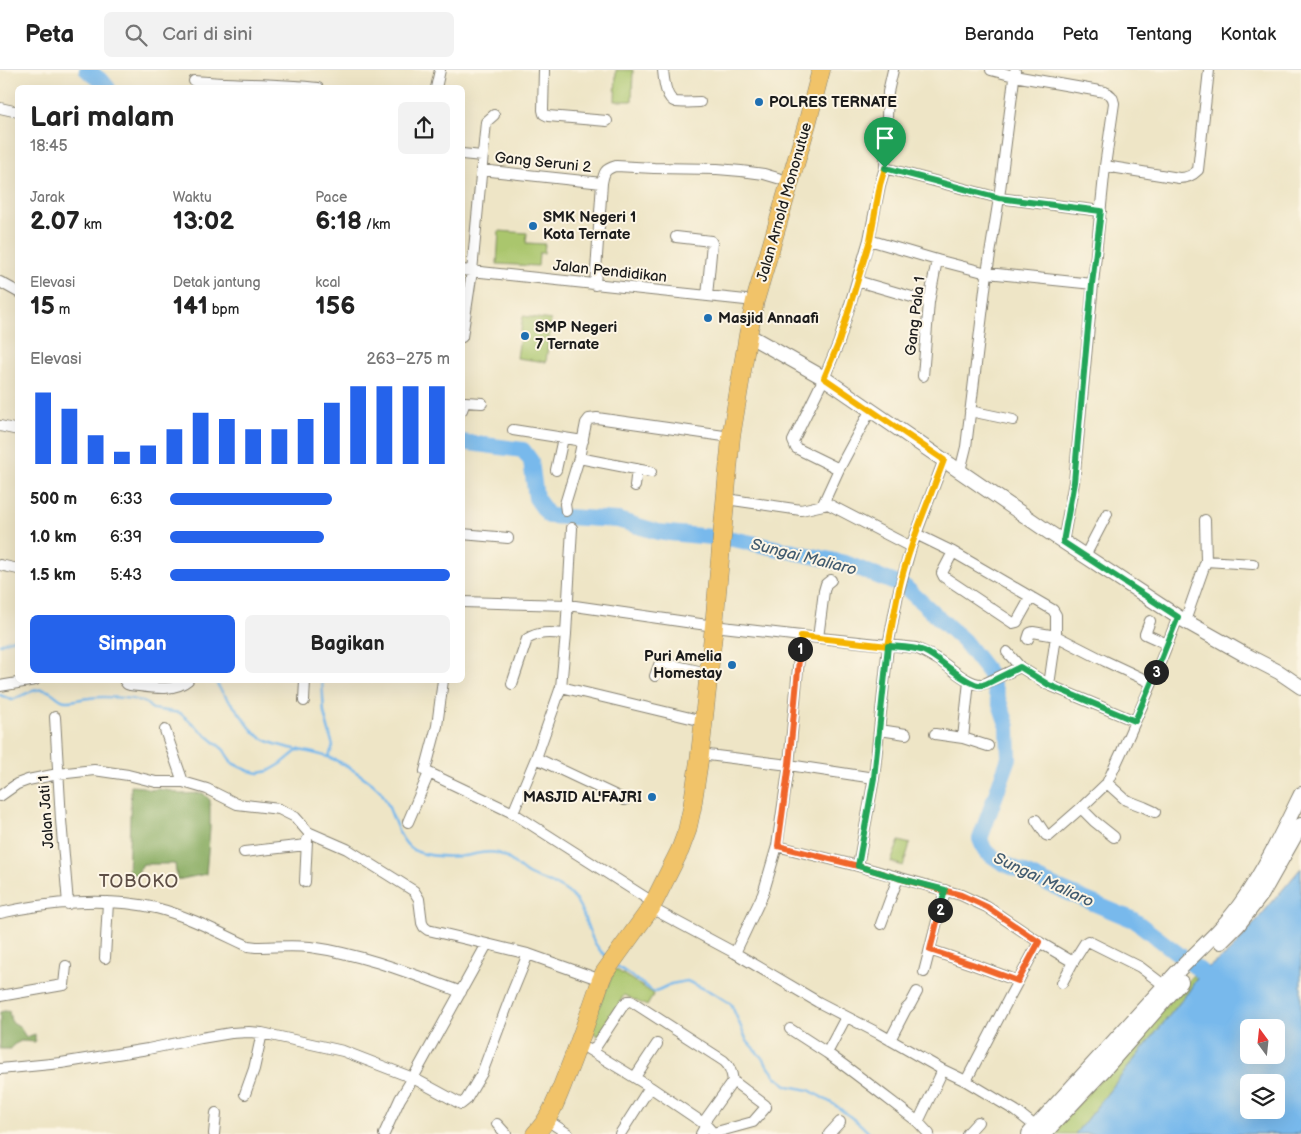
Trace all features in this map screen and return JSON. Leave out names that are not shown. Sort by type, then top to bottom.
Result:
[{"type":"highway","name":"Jalan Arnold Mononutue","points":[[535,1134],[547,1120],[586,1047],[602,977],[652,906],[680,850],[687,831],[700,754],[731,437],[748,335],[755,301],[791,182],[821,70]]},
{"type":"street","points":[[195,70],[193,84],[283,85]]},
{"type":"street","points":[[437,85],[440,70]]},
{"type":"street","points":[[544,70],[543,110],[548,116],[607,121]]},
{"type":"street","points":[[663,70],[668,96],[672,100],[676,102],[700,102]]},
{"type":"street","points":[[839,469],[796,448],[793,443],[839,342],[870,240],[885,168],[888,92],[893,70]]},
{"type":"street","points":[[991,70],[1105,92],[1113,98],[1114,108],[1105,166],[1092,284],[1074,482],[1063,542]]},
{"type":"street","points":[[1105,166],[1178,178],[1185,178],[1198,170],[1209,70]]},
{"type":"street","points":[[960,471],[966,447],[1014,73]]},
{"type":"street","points":[[0,108],[15,111]]},
{"type":"street","points":[[465,297],[486,122],[494,116]]},
{"type":"street","points":[[465,154],[482,156]]},
{"type":"street","points":[[595,285],[602,183],[607,170],[616,166],[717,169],[764,174],[791,182]]},
{"type":"street","points":[[885,168],[999,198],[1101,211]]},
{"type":"street","name":"Gang Seruni 2","points":[[481,170],[602,183]]},
{"type":"street","points":[[676,237],[712,243],[708,296]]},
{"type":"street","points":[[870,240],[937,260],[987,272],[1092,284]]},
{"type":"street","name":"Gang Pala 1","points":[[923,376],[929,302],[937,260]]},
{"type":"street","name":"Jalan Pendidikan","points":[[467,271],[755,301]]},
{"type":"street","points":[[857,281],[929,302]]},
{"type":"street","points":[[0,282],[15,290]]},
{"type":"street","points":[[748,335],[824,378],[1063,542],[1182,619],[1279,672],[1301,687]]},
{"type":"street","points":[[465,402],[482,403]]},
{"type":"street","points":[[823,504],[839,469],[870,411]]},
{"type":"street","points":[[970,411],[1013,420]]},
{"type":"street","points":[[566,511],[565,504],[579,458],[586,423],[592,418],[731,437]]},
{"type":"street","points":[[0,426],[15,429]]},
{"type":"street","points":[[513,430],[583,441]]},
{"type":"street","points":[[556,470],[563,438]]},
{"type":"street","points":[[579,458],[651,472]]},
{"type":"street","points":[[858,866],[874,778],[888,646],[902,575],[944,460]]},
{"type":"street","points":[[634,486],[637,469]]},
{"type":"street","points":[[726,499],[801,510],[826,503],[831,504],[911,547]]},
{"type":"street","points":[[1085,556],[1107,514]]},
{"type":"street","points":[[1036,820],[1046,835],[1049,836],[1082,808],[1107,782],[1152,683],[1167,644],[1182,619],[1206,561],[1205,520]]},
{"type":"street","points":[[513,813],[536,758],[561,687],[572,528]]},
{"type":"street","points":[[465,534],[508,538]]},
{"type":"street","points":[[916,534],[953,552],[1055,612],[1056,636],[1049,685]]},
{"type":"street","points":[[953,552],[942,573],[944,577],[1013,623],[1017,622],[1031,597]]},
{"type":"street","points":[[1206,561],[1253,564]]},
{"type":"street","points":[[0,565],[15,567]]},
{"type":"street","points":[[818,638],[824,591],[826,584],[831,580]]},
{"type":"street","points":[[465,602],[568,604],[714,626],[916,648],[939,660],[977,685],[986,684],[1020,667]]},
{"type":"street","points":[[1150,621],[1145,634],[1167,644]]},
{"type":"street","points":[[512,684],[527,639],[546,632],[566,634]]},
{"type":"street","points":[[1028,639],[1030,633],[1033,632],[1056,636],[1152,683]]},
{"type":"street","points":[[735,953],[763,894],[778,846],[789,764],[801,636]]},
{"type":"street","points":[[1007,652],[1020,667],[1049,685],[1135,721]]},
{"type":"street","points":[[655,676],[659,665],[662,663],[708,673]]},
{"type":"street","points":[[963,738],[969,681]]},
{"type":"street","points":[[0,686],[18,683]]},
{"type":"street","points":[[127,683],[130,685],[169,688],[184,683]]},
{"type":"street","points":[[304,701],[305,683]]},
{"type":"street","points":[[443,683],[437,726],[425,770],[513,813],[652,906],[818,1002],[966,1081],[1016,1111],[1038,1132],[1181,975],[1208,948],[1225,925],[1256,891],[1301,825]]},
{"type":"street","points":[[561,687],[703,721]]},
{"type":"street","name":"Jalan Jati 1","points":[[55,717],[68,904]]},
{"type":"street","points":[[165,730],[183,782]]},
{"type":"street","points":[[880,730],[906,734]]},
{"type":"street","points":[[934,734],[963,738],[988,746]]},
{"type":"street","points":[[700,754],[789,764],[874,778]]},
{"type":"street","points":[[536,758],[625,800]]},
{"type":"street","points":[[0,796],[22,782],[58,774],[94,770],[128,775],[156,782],[183,782],[208,789],[237,804],[278,809],[295,817],[308,832],[346,848],[414,891],[419,899],[422,924],[428,930],[528,954],[602,977]]},
{"type":"street","points":[[408,822],[429,773]]},
{"type":"street","points":[[1107,782],[1126,800],[1155,812]]},
{"type":"street","points":[[1256,891],[1301,794]]},
{"type":"street","points":[[1082,808],[1094,821],[1114,837]]},
{"type":"street","points":[[305,882],[308,832]]},
{"type":"street","points":[[244,852],[306,845]]},
{"type":"street","points":[[778,846],[858,866],[974,900],[1072,962]]},
{"type":"street","points":[[881,924],[898,878]]},
{"type":"street","points":[[924,972],[945,890]]},
{"type":"street","points":[[0,913],[24,908],[95,901],[154,908],[213,929],[248,946],[310,947],[358,957],[461,992]]},
{"type":"street","points":[[105,958],[108,902]]},
{"type":"street","points":[[1062,983],[1072,962],[1088,941],[1140,967],[1169,989]]},
{"type":"street","points":[[966,1081],[1039,942]]},
{"type":"street","points":[[384,1134],[400,1099],[487,944]]},
{"type":"street","points":[[930,950],[1018,981]]},
{"type":"street","points":[[0,1069],[70,1062],[201,1038],[249,1032],[262,1033],[343,1051],[413,1078],[463,1104],[482,1074],[528,954]]},
{"type":"street","points":[[0,996],[63,985],[65,983],[66,966]]},
{"type":"street","points":[[890,1040],[917,992]]},
{"type":"street","points":[[707,1130],[733,1081],[731,1069],[724,1061],[631,1001],[624,1004],[586,1047],[650,1087],[707,1130],[753,1122],[766,1107],[764,1103],[733,1081]]},
{"type":"street","points":[[827,1053],[846,1017]]},
{"type":"street","points":[[790,1029],[867,1082],[918,1122],[929,1134]]},
{"type":"street","points":[[245,1094],[254,1069],[262,1033]]},
{"type":"street","points":[[635,1077],[657,1044]]},
{"type":"street","points":[[918,1122],[943,1070]]},
{"type":"street","points":[[620,1134],[650,1087]]},
{"type":"street","points":[[214,1134],[216,1113]]},
{"type":"street","points":[[547,1120],[568,1134]]},
{"type":"street","points":[[829,1134],[840,1122]]},
{"type":"street","points":[[967,1134],[978,1122]]},
{"type":"street","points":[[497,1124],[506,1134]]},
{"type":"green space","points":[[616,70],[633,70],[632,101],[615,101]]},
{"type":"green space","points":[[499,231],[527,233],[526,243],[545,244],[544,253],[539,253],[538,266],[497,264]]},
{"type":"green space","points":[[523,316],[551,320],[546,362],[517,358]]},
{"type":"green space","points":[[131,786],[150,790],[172,791],[180,794],[203,793],[210,800],[210,829],[206,874],[177,880],[175,864],[143,864],[136,876],[128,875]]},
{"type":"green space","points":[[899,841],[910,844],[903,866],[891,862]]},
{"type":"green space","points":[[615,969],[654,994],[647,1006],[624,995],[600,1037],[589,1030]]},
{"type":"green space","points":[[1200,973],[1189,991],[1075,1134],[1052,1134],[1192,976]]},
{"type":"green space","points":[[9,1011],[11,1021],[19,1026],[26,1037],[35,1034],[35,1042],[21,1041],[13,1045],[11,1049],[0,1049],[0,1012]]},
{"type":"water","points":[[1301,868],[1301,1134],[1075,1134],[1202,972],[1228,953]]},
{"type":"waterway","name":"Sungai Maliaro","points":[[87,70],[106,85]]},
{"type":"waterway","name":"Sungai Maliaro","points":[[465,442],[523,450],[531,461],[536,498],[549,516],[618,520],[658,532],[733,539],[845,563],[905,587],[964,641],[989,673],[1008,727],[1009,758],[980,839],[985,851],[1001,862],[1134,920],[1202,972]]},
{"type":"waterway","points":[[0,644],[15,638]]},
{"type":"waterway","points":[[216,683],[251,729],[263,739],[281,746],[328,757],[352,769],[373,784],[385,799],[400,835],[411,848],[423,854],[440,856],[497,853],[506,857],[528,874],[563,889],[577,902],[594,942],[607,957]]},
{"type":"waterway","points":[[322,683],[324,713],[333,746],[329,756]]},
{"type":"waterway","points":[[0,695],[12,700],[32,691],[42,690],[52,693],[64,701],[95,697],[128,698],[147,704],[153,709],[180,713],[224,750],[232,763],[249,771],[259,773],[269,771],[281,764],[299,749]]},
{"type":"waterway","points":[[617,966],[654,992],[671,984],[687,981],[731,1004],[747,1041],[776,1077],[788,1086],[809,1090],[835,1105],[870,1134]]},
{"type":"place","name":"POLRES TERNATE","points":[[759,102]]},
{"type":"place","name":"SMK Negeri 1 Kota Ternate","points":[[533,226]]},
{"type":"place","name":"Masjid Annaafi","points":[[708,318]]},
{"type":"place","name":"SMP Negeri 7 Ternate","points":[[525,336]]},
{"type":"place","name":"Puri Amelia Homestay","points":[[732,665]]},
{"type":"place","name":"MASJID AL'FAJRI","points":[[652,797]]},
{"type":"district","name":"TOBOKO","points":[[139,881]]},
{"type":"route","points":[[885,168],[870,240],[839,342],[824,378],[944,460],[902,575],[888,646],[801,636],[789,764],[778,846],[858,866],[945,890],[974,900],[987,907],[1039,942],[1018,981],[930,950],[945,890],[898,878],[858,866],[870,808],[888,646],[916,648],[924,651],[977,685],[986,684],[1020,667],[1049,685],[1135,721],[1178,617],[1063,542],[1074,482],[1092,284],[1101,211],[999,198],[885,168]]}]
